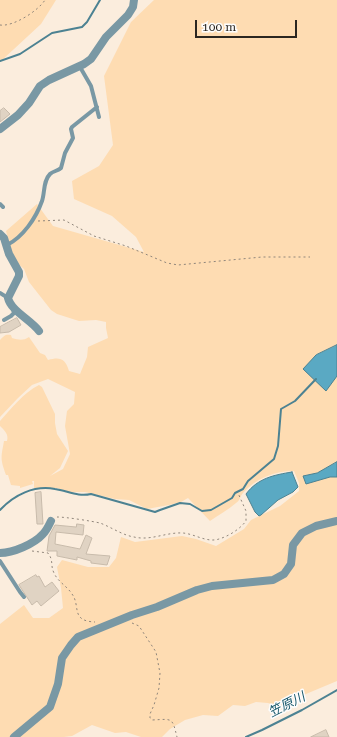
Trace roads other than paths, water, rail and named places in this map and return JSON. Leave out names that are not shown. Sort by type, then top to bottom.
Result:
[{"type":"street","points":[[0,129],[18,115],[29,103],[40,86],[49,80],[80,67],[91,59],[106,37],[128,15],[133,7],[134,0]]},
{"type":"street","points":[[0,234],[4,238],[9,254],[19,272],[19,276],[8,298],[13,308],[34,324],[39,330]]},
{"type":"street","points":[[0,553],[10,552],[35,542],[44,533],[51,520]]},
{"type":"street","points":[[14,737],[50,707],[58,684],[62,658],[78,637],[132,615],[157,608],[197,590],[212,586],[273,580],[284,574],[291,564],[293,545],[302,533],[316,526],[337,521]]},
{"type":"lane","points":[[80,67],[92,86],[99,117]]},
{"type":"lane","points":[[7,245],[14,241],[32,222],[42,201],[49,175],[61,168],[65,153],[73,138],[72,127],[97,107]]},
{"type":"lane","points":[[0,293],[8,298]]},
{"type":"lane","points":[[4,320],[14,313],[13,308]]},
{"type":"lane","points":[[0,561],[24,597]]},
{"type":"water","points":[[337,345],[337,376],[326,391],[303,369],[316,355]]},
{"type":"water","points":[[337,462],[337,477],[330,477],[306,484],[303,476],[317,473]]},
{"type":"water","points":[[292,472],[298,487],[293,492],[278,500],[259,516],[255,512],[246,494],[256,484],[267,478]]},
{"type":"waterway","points":[[0,61],[20,54],[52,33],[82,27],[87,22],[100,0]]},
{"type":"waterway","points":[[0,510],[25,492],[40,488],[60,490],[77,494],[91,494],[155,512],[180,503],[190,504],[202,511],[211,510],[232,498],[235,493],[243,489],[248,481],[274,459],[278,446],[281,409],[295,401],[316,379]]},
{"type":"waterway","name":"笠原川","points":[[246,737],[302,710],[337,690]]}]
